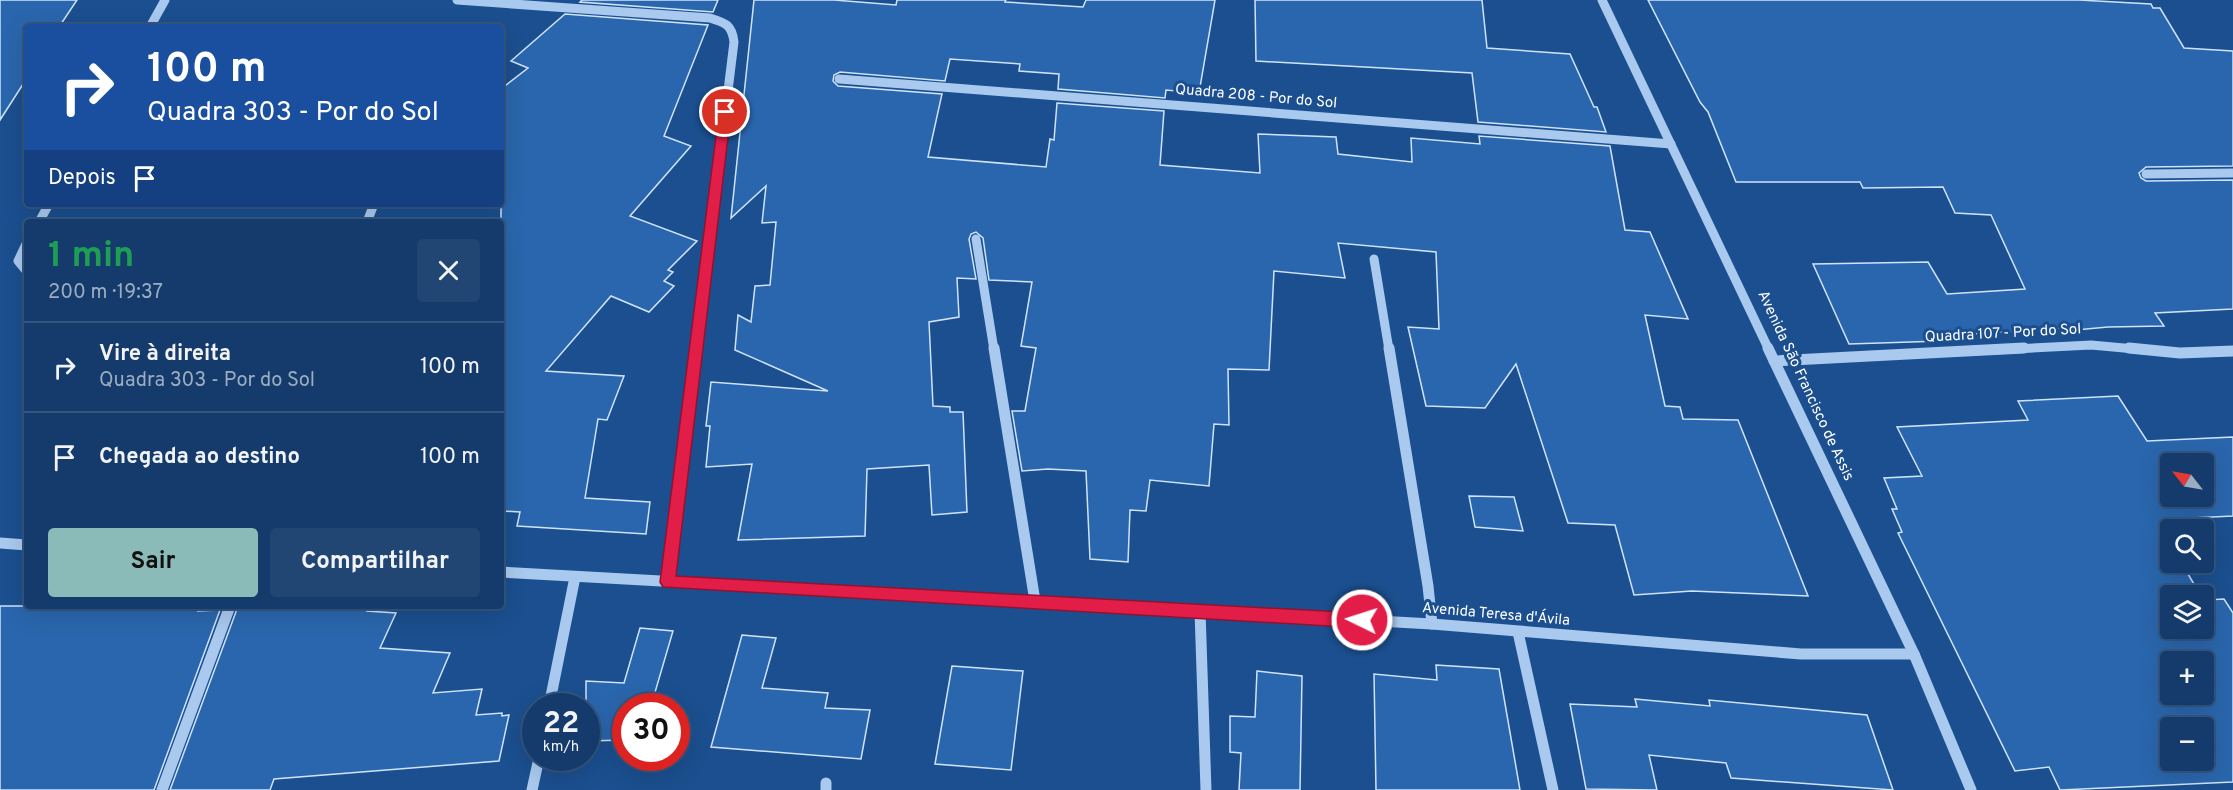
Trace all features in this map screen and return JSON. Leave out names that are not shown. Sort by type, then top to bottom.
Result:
[{"type":"street","points":[[152,24],[165,0]]},
{"type":"street","points":[[457,0],[710,18],[720,20],[732,28],[734,42],[668,582]]},
{"type":"street","name":"Avenida São Francisco de Assis","points":[[1602,0],[1914,654],[1971,790]]},
{"type":"street","name":"Quadra 208 - Por do Sol","points":[[839,79],[1671,144]]},
{"type":"street","points":[[2146,174],[2233,173]]},
{"type":"street","points":[[976,239],[1035,601]]},
{"type":"street","points":[[24,248],[18,261],[24,270]]},
{"type":"street","points":[[1374,259],[1428,586],[1432,624]]},
{"type":"street","name":"Quadra 107 - Por do Sol","points":[[1774,361],[2091,345],[2180,352],[2233,351]]},
{"type":"street","points":[[0,543],[24,545]]},
{"type":"street","name":"Avenida Teresa d'Ávila","points":[[504,573],[1432,624],[1801,654],[1914,654]]},
{"type":"street","points":[[552,693],[574,577]]},
{"type":"street","points":[[162,790],[229,609]]},
{"type":"street","points":[[1200,611],[1206,790]]},
{"type":"street","points":[[1518,632],[1553,790]]},
{"type":"street","points":[[532,790],[536,771]]},
{"type":"building","points":[[0,0],[77,0],[61,24],[24,24],[24,83],[0,120]]},
{"type":"building","points":[[582,0],[718,0],[713,12],[580,2]]},
{"type":"building","points":[[754,0],[834,0],[896,5],[897,0],[1006,0],[1005,2],[1083,7],[1086,0],[1215,0],[1199,93],[1166,90],[1165,98],[1058,89],[1059,74],[1019,71],[1020,64],[950,59],[945,81],[840,72],[834,75],[833,81],[838,86],[942,94],[928,157],[1046,167],[1050,139],[1054,140],[1057,103],[1164,111],[1160,165],[1260,173],[1258,134],[1336,137],[1338,154],[1412,162],[1411,138],[1480,144],[1479,136],[1610,146],[1625,230],[1650,232],[1688,319],[1645,315],[1665,406],[1680,407],[1683,419],[1738,420],[1808,596],[1692,591],[1634,595],[1615,525],[1568,523],[1516,364],[1485,408],[1426,406],[1408,327],[1439,329],[1436,252],[1338,243],[1345,278],[1274,271],[1269,370],[1228,369],[1229,425],[1214,424],[1209,486],[1150,480],[1146,511],[1130,510],[1128,562],[1090,559],[1086,471],[1048,469],[1022,471],[1012,411],[1025,411],[1036,348],[1021,346],[1032,282],[989,280],[983,238],[976,232],[971,234],[969,239],[976,279],[957,278],[959,317],[929,322],[933,406],[950,407],[950,412],[963,412],[967,512],[932,515],[929,465],[867,469],[865,536],[738,540],[752,464],[706,467],[710,426],[706,426],[711,382],[828,391],[735,350],[738,315],[751,322],[755,286],[770,285],[776,222],[762,223],[766,186],[731,218]]},
{"type":"building","points":[[1255,0],[1482,0],[1487,48],[1570,54],[1594,107],[1597,107],[1606,132],[1478,122],[1472,73],[1256,61]]},
{"type":"building","points":[[1648,0],[2079,0],[2151,4],[2153,8],[2160,8],[2184,48],[2233,51],[2233,166],[2146,167],[2139,173],[2146,181],[2233,180],[2233,309],[2155,313],[2164,326],[2108,327],[2065,331],[2064,328],[1969,334],[1972,340],[1849,344],[1813,264],[1928,262],[1947,294],[2025,289],[1991,215],[1955,213],[1943,187],[1863,188],[1860,182],[1736,182],[1708,112],[1700,102]]},
{"type":"building","points":[[565,14],[708,25],[664,136],[691,146],[630,216],[697,241],[668,270],[673,272],[664,281],[674,286],[649,312],[611,296],[546,371],[624,376],[607,420],[598,419],[585,498],[650,502],[646,534],[517,526],[520,512],[504,511],[504,219],[501,219],[501,207],[504,207],[504,87],[528,68],[511,61]]},
{"type":"building","points":[[2118,396],[2147,441],[2233,437],[2233,516],[2160,519],[2160,573],[2187,573],[2195,585],[2160,585],[2160,639],[2214,639],[2214,600],[2224,599],[2233,613],[2233,782],[2060,790],[2049,767],[2015,771],[1898,533],[1902,532],[1892,509],[1897,509],[1884,478],[1922,476],[1897,427],[2028,420],[2018,401]]},
{"type":"building","points":[[1469,496],[1514,497],[1523,531],[1475,527]]},
{"type":"building","points":[[0,606],[24,606],[24,609],[220,610],[154,790],[0,790]]},
{"type":"building","points":[[237,609],[368,609],[367,611],[396,613],[380,648],[450,653],[433,693],[482,689],[476,715],[502,713],[502,716],[509,715],[499,761],[274,779],[270,790],[170,790]]},
{"type":"building","points":[[640,628],[673,631],[655,693],[612,693],[612,740],[600,741],[600,693],[586,693],[586,681],[624,683]]},
{"type":"building","points":[[742,635],[776,638],[762,688],[828,693],[825,708],[870,710],[861,759],[711,747]]},
{"type":"building","points":[[1436,665],[1499,669],[1520,790],[1376,790],[1374,674],[1437,680]]},
{"type":"building","points":[[952,666],[1023,671],[1011,770],[935,764]]},
{"type":"building","points":[[1257,671],[1302,676],[1300,790],[1239,790],[1241,753],[1230,752],[1230,716],[1255,717]]},
{"type":"building","points":[[1635,699],[1710,706],[1709,700],[1867,715],[1893,790],[1731,778],[1726,763],[1649,755],[1657,790],[1586,789],[1570,704],[1637,707]]},
{"type":"route","points":[[725,112],[668,582],[1362,620]]}]
